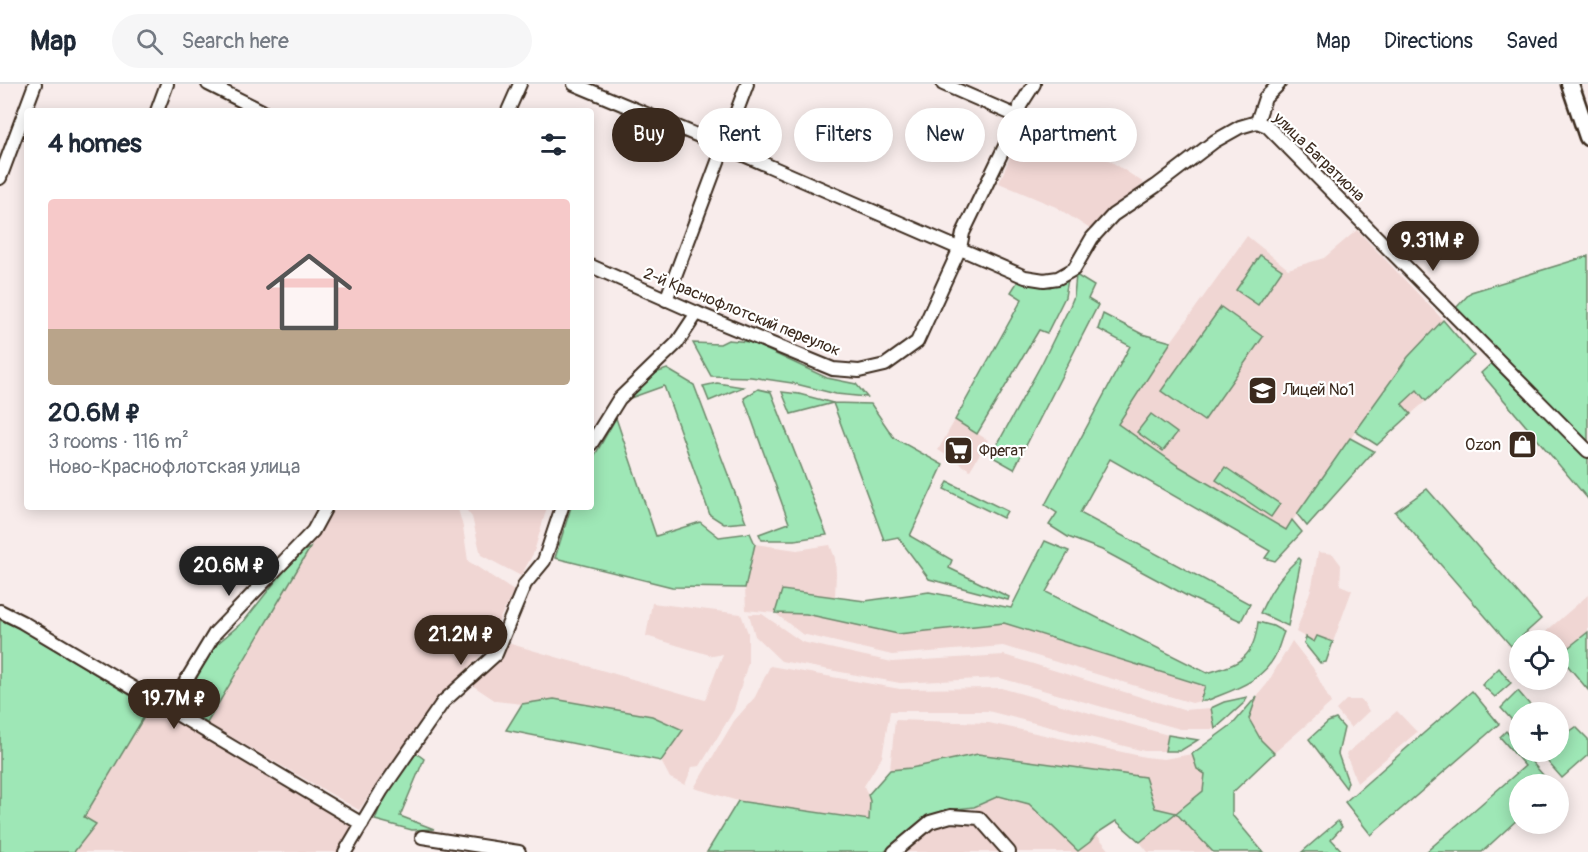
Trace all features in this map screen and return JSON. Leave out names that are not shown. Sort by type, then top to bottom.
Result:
[{"type":"street","points":[[26,108],[35,84]]},
{"type":"street","points":[[159,108],[167,84]]},
{"type":"street","points":[[208,84],[256,108]]},
{"type":"street","points":[[509,108],[520,84]]},
{"type":"street","name":"улица Багратиона","points":[[574,84],[697,135]]},
{"type":"street","points":[[738,108],[747,84]]},
{"type":"street","points":[[943,84],[998,108]]},
{"type":"street","points":[[1020,108],[1034,84]]},
{"type":"street","points":[[1257,122],[1265,98],[1279,84]]},
{"type":"street","points":[[1570,84],[1588,137]]},
{"type":"street","points":[[0,178],[24,114]]},
{"type":"street","name":"улица Багратиона","points":[[760,162],[1025,277],[1044,280],[1058,278],[1074,269],[1092,238],[1113,215],[1215,141],[1239,127],[1257,122],[1267,126],[1588,451]]},
{"type":"street","points":[[666,300],[717,162]]},
{"type":"street","points":[[960,248],[963,233],[997,162]]},
{"type":"street","name":"2-й Краснофлотский переулок","points":[[594,267],[666,300],[833,369],[860,371],[885,365],[917,342],[960,248]]},
{"type":"street","points":[[594,439],[619,399],[677,343],[697,313]]},
{"type":"street","points":[[170,710],[215,633],[313,531],[324,510]]},
{"type":"street","points":[[345,852],[382,790],[443,702],[496,654],[525,584],[544,561],[561,510]]},
{"type":"street","points":[[0,611],[362,824]]},
{"type":"street","points":[[894,852],[930,822],[951,816],[979,818],[1009,852]]},
{"type":"street","points":[[422,837],[519,852]]},
{"type":"shaded area","points":[[1008,162],[1112,162],[1144,183],[1090,229],[1056,207],[999,183]]},
{"type":"shaded area","name":"Лицей №1","points":[[1357,230],[1443,320],[1408,357],[1286,530],[1177,465],[1117,424],[1171,342],[1247,236],[1288,269],[1324,258]]},
{"type":"shaded area","points":[[1417,390],[1426,401],[1411,414],[1401,404]]},
{"type":"shaded area","points":[[955,420],[988,440],[970,470],[938,450]]},
{"type":"shaded area","points":[[332,510],[458,510],[468,561],[514,591],[481,655],[432,706],[359,810],[207,723]]},
{"type":"shaded area","points":[[466,510],[546,510],[534,552],[521,576],[481,555],[472,517]]},
{"type":"shaded area","points":[[755,544],[797,550],[830,545],[835,558],[835,597],[783,590],[775,613],[746,610],[745,588]]},
{"type":"shaded area","points":[[1318,552],[1333,554],[1341,565],[1340,585],[1352,590],[1333,642],[1317,636],[1314,642],[1296,632],[1312,586]]},
{"type":"shaded area","points":[[1588,595],[1588,632],[1569,647],[1569,630],[1548,630]]},
{"type":"shaded area","points":[[652,603],[741,614],[748,633],[748,663],[734,710],[700,766],[692,767],[685,785],[670,778],[661,761],[683,730],[554,699],[522,704],[496,701],[469,683],[504,642],[705,700],[723,654],[713,656],[646,636]]},
{"type":"shaded area","points":[[775,613],[806,614],[898,634],[1004,623],[1205,687],[1200,701],[1192,703],[1003,646],[892,655],[802,634]]},
{"type":"shaded area","points":[[749,614],[762,614],[802,642],[892,662],[1004,655],[1183,710],[1211,708],[1215,729],[1180,729],[1000,678],[900,683],[781,661],[755,636]]},
{"type":"shaded area","points":[[1292,641],[1313,668],[1331,703],[1274,753],[1261,740],[1249,719],[1257,696],[1267,684]]},
{"type":"shaded area","points":[[770,666],[900,689],[1001,688],[1168,735],[1165,751],[1144,751],[988,711],[890,711],[882,757],[864,786],[870,801],[869,820],[738,801],[694,788],[734,721],[755,697]]},
{"type":"shaded area","points":[[1346,700],[1362,700],[1369,711],[1351,728],[1336,710]]},
{"type":"shaded area","points":[[150,707],[354,825],[338,852],[74,852],[95,825],[84,817]]},
{"type":"shaded area","points":[[1397,711],[1417,732],[1357,783],[1346,754]]},
{"type":"shaded area","points":[[895,720],[989,723],[1145,757],[1164,759],[1192,754],[1197,769],[1205,774],[1203,791],[1177,813],[1213,852],[1148,852],[1140,842],[1175,813],[911,768],[890,770]]},
{"type":"shaded area","points":[[999,796],[1029,804],[1078,851],[1096,834],[1111,852],[1012,852],[974,807]]},
{"type":"shaded area","points":[[974,821],[1001,852],[903,852],[931,827]]},
{"type":"green space","points":[[1260,255],[1282,270],[1258,305],[1236,290]]},
{"type":"green space","points":[[1588,256],[1588,444],[1456,308],[1471,292]]},
{"type":"green space","points":[[1076,275],[1094,286],[1088,299],[1098,305],[1014,469],[991,456],[1070,306],[1074,296]]},
{"type":"green space","points":[[1068,279],[1065,297],[1047,333],[1039,330],[977,434],[955,420],[1022,299],[1011,292],[1018,281],[1050,287]]},
{"type":"green space","points":[[1221,307],[1263,337],[1204,421],[1161,391]]},
{"type":"green space","points":[[1103,314],[1142,334],[1171,342],[1118,424],[1177,465],[1286,530],[1292,520],[1302,532],[1275,561],[1265,558],[1270,551],[1110,459],[1080,513],[1250,604],[1241,621],[1189,597],[1102,550],[1068,537],[1049,525],[1057,513],[1045,505],[1130,346],[1098,329]]},
{"type":"green space","points":[[1443,320],[1474,356],[1426,401],[1417,390],[1402,404],[1411,414],[1377,445],[1355,431],[1408,357]]},
{"type":"green space","points":[[728,340],[750,342],[827,378],[856,384],[867,397],[836,394],[792,383],[751,377],[711,376],[693,343],[720,344]]},
{"type":"green space","points":[[1493,362],[1588,458],[1588,499],[1481,373]]},
{"type":"green space","points":[[667,369],[694,385],[746,522],[724,524],[710,515],[664,386],[622,401],[650,375]]},
{"type":"green space","points":[[717,383],[743,387],[709,401],[703,386]]},
{"type":"green space","points":[[758,389],[771,392],[827,535],[795,540],[762,540],[759,534],[789,523],[744,398]]},
{"type":"green space","points":[[782,392],[799,394],[833,403],[791,414]]},
{"type":"green space","points":[[833,403],[871,404],[894,438],[943,465],[910,536],[952,560],[949,568],[1009,597],[1008,600],[929,579],[898,537],[884,540]]},
{"type":"green space","points":[[1151,414],[1177,433],[1163,451],[1137,432]]},
{"type":"green space","points":[[616,418],[656,536],[700,522],[719,537],[750,533],[755,544],[745,588],[672,587],[555,558],[570,510],[594,510],[594,457]]},
{"type":"green space","points":[[1350,438],[1374,451],[1307,526],[1297,514]]},
{"type":"green space","points":[[1225,467],[1280,504],[1271,517],[1216,480]]},
{"type":"green space","points":[[948,482],[1007,511],[1003,518],[944,489]]},
{"type":"green space","points":[[1427,489],[1541,619],[1529,630],[1509,630],[1509,644],[1395,512]]},
{"type":"green space","points":[[1045,541],[1069,551],[1046,592],[1207,673],[1237,662],[1249,652],[1258,622],[1284,632],[1276,654],[1263,672],[1246,684],[1206,701],[1200,701],[1205,686],[1004,623],[898,634],[806,614],[775,613],[782,590],[865,601],[929,592],[1011,608]]},
{"type":"green space","points":[[310,548],[207,723],[192,713],[188,695],[203,665],[217,644],[245,620],[297,554]]},
{"type":"green space","points":[[1299,558],[1301,560],[1288,626],[1260,613],[1276,583]]},
{"type":"green space","points":[[0,620],[19,628],[150,707],[84,817],[96,824],[74,852],[0,852]]},
{"type":"green space","points":[[1588,632],[1588,690],[1569,667],[1569,647]]},
{"type":"green space","points":[[1317,636],[1333,642],[1326,662],[1320,663],[1304,643],[1306,637],[1314,642]]},
{"type":"green space","points":[[1499,668],[1509,680],[1509,685],[1495,697],[1482,685]]},
{"type":"green space","points":[[1472,691],[1499,724],[1371,835],[1345,802]]},
{"type":"green space","points":[[1518,691],[1527,702],[1509,702],[1509,717],[1501,708]]},
{"type":"green space","points":[[1257,696],[1249,719],[1261,740],[1274,753],[1232,793],[1232,815],[1263,852],[1213,852],[1176,813],[1203,791],[1205,774],[1197,769],[1192,754],[1234,723]]},
{"type":"green space","points":[[1247,697],[1245,702],[1215,729],[1211,708],[1224,702]]},
{"type":"green space","points":[[554,699],[652,716],[683,730],[661,761],[506,730],[522,704]]},
{"type":"green space","points":[[1336,719],[1344,728],[1338,754],[1348,782],[1346,788],[1309,739],[1328,722]]},
{"type":"green space","points":[[1576,727],[1588,739],[1588,755],[1567,774],[1558,774],[1548,762],[1569,762],[1569,732]]},
{"type":"green space","points":[[1506,731],[1509,735],[1509,747],[1500,737]]},
{"type":"green space","points":[[1168,735],[1198,740],[1180,751],[1165,751]]},
{"type":"green space","points":[[416,753],[424,759],[400,816],[434,829],[412,830],[375,820],[384,796]]},
{"type":"green space","points":[[978,754],[1145,777],[1155,808],[1176,813],[1140,842],[1116,821],[1096,834],[1078,851],[1029,804],[999,796],[974,807],[948,810],[922,821],[884,852],[707,852],[738,801],[869,820],[868,795],[890,770]]},
{"type":"green space","points":[[1522,762],[1532,762],[1542,774],[1516,774],[1525,766]]},
{"type":"green space","points":[[1509,780],[1509,827],[1482,852],[1426,852]]},
{"type":"green space","points":[[1338,821],[1342,827],[1331,839],[1343,852],[1302,852]]},
{"type":"place","name":"Лицей №1","points":[[1262,390]]},
{"type":"place","name":"Ozon","points":[[1522,445]]},
{"type":"place","name":"Фрегат","points":[[958,451]]}]
